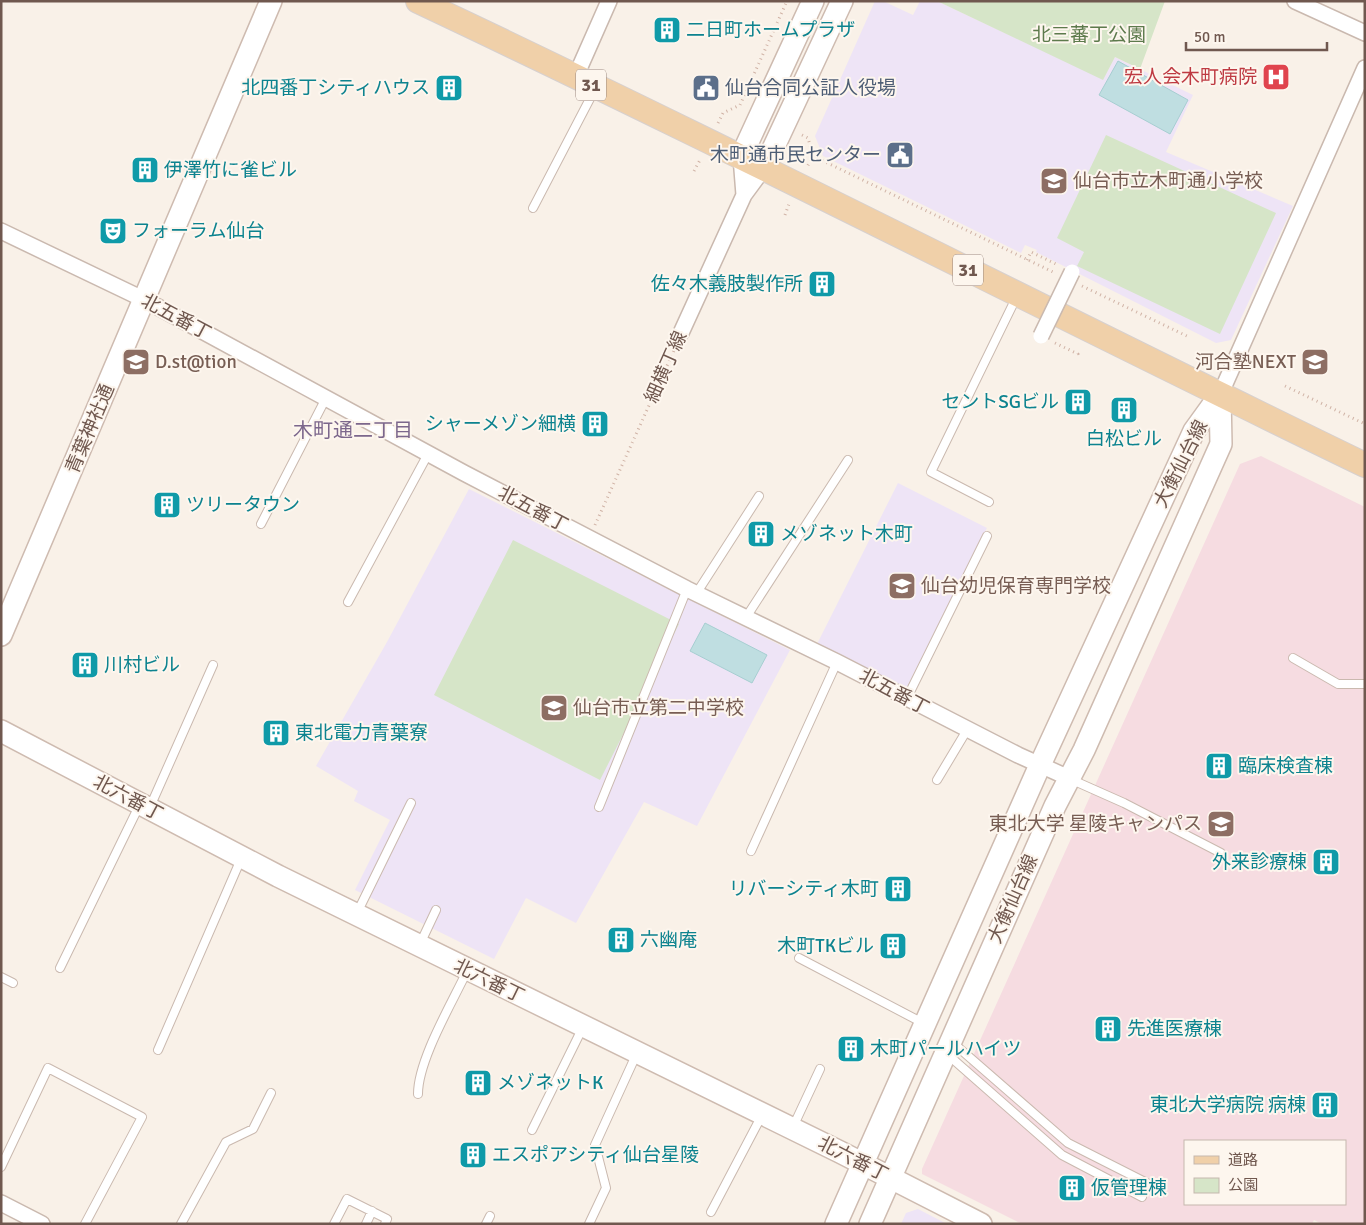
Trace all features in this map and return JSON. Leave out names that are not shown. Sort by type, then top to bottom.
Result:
[{"type":"main road","name":"31","points":[[418,1],[764,168],[1018,296],[1365,465]]},
{"type":"street","name":"青葉神社通","points":[[1,635],[271,1]]},
{"type":"street","points":[[586,82],[609,1]]},
{"type":"street","points":[[744,195],[741,157],[812,1]]},
{"type":"street","points":[[764,168],[842,1]]},
{"type":"street","points":[[1295,1],[1365,33]]},
{"type":"street","points":[[1220,395],[1365,68]]},
{"type":"street","name":"細横丁線","points":[[682,333],[744,195],[764,168]]},
{"type":"street","name":"北五番丁","points":[[1,231],[145,300],[428,454],[692,592],[837,662],[967,730],[1069,778]]},
{"type":"street","points":[[1041,336],[1072,272]]},
{"type":"street","name":"大衡仙台線","points":[[836,1224],[1040,765],[1194,431],[1220,395]]},
{"type":"street","name":"大衡仙台線","points":[[870,1224],[1069,778],[1221,444],[1220,395]]},
{"type":"street","name":"北六番丁","points":[[1,731],[356,915],[981,1224]]},
{"type":"street","points":[[1,1203],[42,1224]]},
{"type":"lane","points":[[532,208],[586,82]]},
{"type":"lane","points":[[989,502],[931,472],[1018,296]]},
{"type":"lane","points":[[261,524],[326,398]]},
{"type":"lane","points":[[348,602],[428,454]]},
{"type":"lane","points":[[745,619],[848,460]]},
{"type":"lane","points":[[599,807],[692,592],[759,496]]},
{"type":"lane","points":[[907,698],[987,536]]},
{"type":"lane","points":[[1293,658],[1338,684],[1365,684]]},
{"type":"lane","points":[[751,850],[837,662]]},
{"type":"lane","points":[[60,968],[144,806],[213,665]]},
{"type":"lane","points":[[937,780],[967,730]]},
{"type":"lane","points":[[1069,778],[1124,803],[1221,853]]},
{"type":"lane","points":[[356,915],[411,803]]},
{"type":"lane","points":[[158,1050],[241,857]]},
{"type":"lane","points":[[419,946],[436,910]]},
{"type":"lane","points":[[799,958],[925,1024]]},
{"type":"lane","points":[[418,1094],[418,1081],[467,970]]},
{"type":"lane","points":[[1,977],[13,983]]},
{"type":"lane","points":[[532,1130],[584,1027]]},
{"type":"lane","points":[[948,1047],[1068,1142],[1149,1184]]},
{"type":"lane","points":[[948,1047],[1062,1156],[1142,1197]]},
{"type":"lane","points":[[589,1224],[606,1188],[594,1145],[637,1053]]},
{"type":"lane","points":[[1,1167],[48,1068],[142,1117],[85,1224]]},
{"type":"lane","points":[[792,1129],[820,1069]]},
{"type":"lane","points":[[181,1224],[226,1142],[252,1129],[271,1093]]},
{"type":"lane","points":[[711,1212],[762,1115]]},
{"type":"lane","points":[[334,1224],[347,1199],[387,1219],[385,1224]]},
{"type":"lane","points":[[366,1224],[372,1211]]},
{"type":"lane","points":[[486,1224],[490,1216]]},
{"type":"path","points":[[723,112],[740,105],[787,1]]},
{"type":"path","points":[[808,138],[814,156],[1054,273]]},
{"type":"path","points":[[1027,260],[1031,252],[1072,272]]},
{"type":"path","points":[[1081,286],[1189,337]]},
{"type":"path","name":"細横丁線","points":[[589,539],[682,333]]},
{"type":"path","points":[[1073,351],[1078,354],[1076,357]]},
{"type":"path","points":[[1286,386],[1365,424]]},
{"type":"shaded area","name":"仙台市立木町通小学校","points":[[875,1],[883,1],[913,15],[920,1],[937,1],[1103,79],[1115,57],[1193,95],[1166,152],[1293,206],[1231,340],[1216,343],[1036,252],[1037,250],[1025,245],[1021,253],[823,156],[815,136]]},
{"type":"shaded area","name":"東北大学 星陵キャンパス","points":[[1261,456],[1365,507],[1365,1224],[1322,1224],[1314,1220],[1312,1224],[1022,1224],[922,1174],[922,1169],[1240,464]]},
{"type":"shaded area","name":"仙台幼児保育専門学校","points":[[898,483],[987,528],[906,689],[817,644]]},
{"type":"shaded area","name":"仙台市立第二中学校","points":[[469,489],[790,650],[697,826],[644,802],[576,923],[526,898],[494,959],[355,890],[390,820],[354,801],[358,791],[316,766],[387,642]]},
{"type":"shaded area","points":[[918,1209],[947,1224],[901,1224],[906,1213]]},
{"type":"green space","name":"北三蕃丁公園","points":[[937,1],[1165,1],[1140,69],[1115,57],[1103,80]]},
{"type":"green space","points":[[1106,135],[1276,213],[1220,334],[1077,266],[1084,252],[1057,238]]},
{"type":"green space","points":[[513,540],[679,624],[600,780],[434,695]]},
{"type":"water","points":[[1118,61],[1188,100],[1170,134],[1099,95]]},
{"type":"water","points":[[705,623],[767,655],[752,683],[690,651]]},
{"type":"place","name":"二日町ホームプラザ","points":[[667,30]]},
{"type":"place","name":"宏人会木町病院","points":[[1276,77]]},
{"type":"place","name":"北四番丁シティハウス","points":[[449,88]]},
{"type":"place","name":"仙台合同公証人役場","points":[[706,88]]},
{"type":"place","name":"木町通市民センター","points":[[900,155]]},
{"type":"place","name":"伊澤竹に雀ビル","points":[[145,170]]},
{"type":"place","name":"仙台市立木町通小学校","points":[[1054,181]]},
{"type":"place","name":"フォーラム仙台","points":[[113,231]]},
{"type":"place","name":"佐々木義肢製作所","points":[[822,284]]},
{"type":"place","name":"D.st@tion","points":[[136,362]]},
{"type":"place","name":"河合塾NEXT","points":[[1315,362]]},
{"type":"place","name":"セントSGビル","points":[[1078,402]]},
{"type":"place","name":"白松ビル","points":[[1124,410]]},
{"type":"place","name":"シャーメゾン細横","points":[[595,424]]},
{"type":"place","name":"ツリータウン","points":[[167,505]]},
{"type":"place","name":"メゾネット木町","points":[[761,534]]},
{"type":"place","name":"仙台幼児保育専門学校","points":[[902,586]]},
{"type":"place","name":"川村ビル","points":[[85,665]]},
{"type":"place","name":"仙台市立第二中学校","points":[[554,708]]},
{"type":"place","name":"東北電力青葉寮","points":[[276,733]]},
{"type":"place","name":"臨床検査棟","points":[[1219,766]]},
{"type":"place","name":"東北大学 星陵キャンパス","points":[[1221,824]]},
{"type":"place","name":"外来診療棟","points":[[1326,862]]},
{"type":"place","name":"リバーシティ木町","points":[[898,889]]},
{"type":"place","name":"六幽庵","points":[[621,940]]},
{"type":"place","name":"木町TKビル","points":[[893,946]]},
{"type":"place","name":"先進医療棟","points":[[1108,1029]]},
{"type":"place","name":"木町パールハイツ","points":[[851,1049]]},
{"type":"place","name":"メゾネットK","points":[[478,1083]]},
{"type":"place","name":"東北大学病院 病棟","points":[[1325,1105]]},
{"type":"place","name":"エスポアシティ仙台星陵","points":[[473,1155]]},
{"type":"place","name":"仮管理棟","points":[[1072,1188]]},
{"type":"district","name":"木町通二丁目","points":[[353,430]]}]
